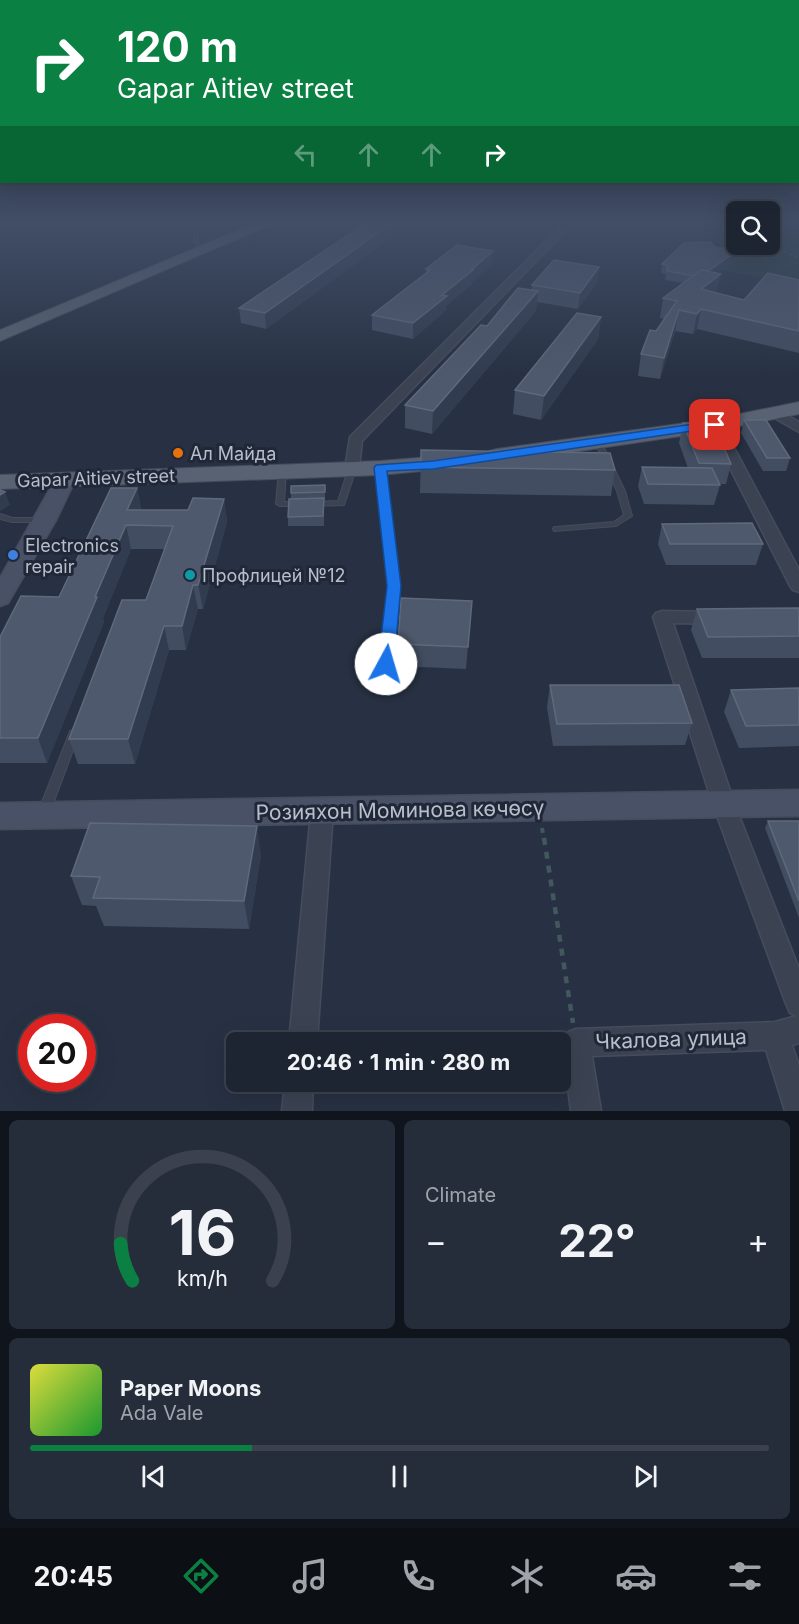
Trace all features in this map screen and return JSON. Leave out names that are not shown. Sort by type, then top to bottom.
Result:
[{"type":"main road","points":[[0,336],[148,273]]},
{"type":"main road","name":"Gapar Aitiev street","points":[[0,482],[433,465],[715,425],[799,408]]},
{"type":"street","points":[[352,469],[355,440],[520,273]]},
{"type":"street","points":[[776,413],[799,428]]},
{"type":"street","points":[[715,425],[799,586]]},
{"type":"street","points":[[0,598],[65,480]]},
{"type":"street","points":[[731,618],[662,617],[724,805],[799,1004]]},
{"type":"street","name":"Розияхон Моминова көчөсү","points":[[0,816],[799,803]]},
{"type":"street","points":[[304,1032],[321,812]]},
{"type":"street","points":[[787,1033],[799,1109]]},
{"type":"street","name":"Чкалова улица","points":[[586,1111],[576,1042],[787,1033]]},
{"type":"street","points":[[297,1111],[298,1092]]},
{"type":"lane","points":[[557,529],[616,524],[628,516],[621,491],[598,442]]},
{"type":"lane","points":[[380,468],[394,586],[386,664]]},
{"type":"lane","points":[[282,471],[280,504],[342,503],[352,469]]},
{"type":"lane","points":[[0,516],[12,520],[45,520]]},
{"type":"lane","points":[[43,815],[76,728]]},
{"type":"path","points":[[538,808],[576,1042]]},
{"type":"green space","points":[[736,273],[799,273],[799,284]]},
{"type":"building","points":[[292,273],[322,273],[265,313],[239,308]]},
{"type":"building","points":[[426,273],[469,273],[442,295],[447,296],[413,323],[372,315]]},
{"type":"building","points":[[543,273],[595,273],[580,293],[532,285]]},
{"type":"building","points":[[677,273],[697,273],[693,276]]},
{"type":"building","points":[[697,273],[721,274],[701,289],[744,300],[768,273],[799,280],[799,331],[701,309],[697,314],[679,310],[664,358],[641,354],[650,330],[656,331],[677,301],[663,298]]},
{"type":"building","points":[[518,288],[538,291],[433,411],[405,405],[481,325],[487,326]]},
{"type":"building","points":[[577,313],[601,317],[544,396],[515,390]]},
{"type":"building","points":[[744,420],[766,420],[790,458],[767,458]]},
{"type":"building","points":[[683,423],[714,424],[731,464],[699,463]]},
{"type":"building","points":[[421,450],[610,453],[615,470],[421,467]]},
{"type":"building","points":[[642,467],[712,468],[720,485],[648,484]]},
{"type":"building","points":[[325,485],[325,492],[291,493],[291,486]]},
{"type":"building","points":[[111,488],[137,488],[127,510],[188,510],[193,498],[224,499],[198,585],[193,585],[182,626],[164,626],[128,739],[69,739],[122,600],[146,600],[173,526],[126,525],[38,738],[0,738],[0,637],[21,596],[59,597]]},
{"type":"building","points":[[324,498],[323,516],[288,517],[289,499]]},
{"type":"building","points":[[752,523],[763,544],[670,544],[662,524]]},
{"type":"building","points":[[401,598],[472,601],[468,647],[398,644]]},
{"type":"building","points":[[799,608],[799,636],[708,637],[697,609]]},
{"type":"building","points":[[550,685],[679,685],[692,723],[557,724]]},
{"type":"building","points":[[799,688],[799,725],[746,726],[731,690]]},
{"type":"building","points":[[768,821],[799,821],[799,901]]},
{"type":"building","points":[[90,823],[257,826],[244,901],[93,898],[100,877],[71,876]]},
{"type":"place","name":"Ал Майда","points":[[178,453]]},
{"type":"place","name":"Electronics repair","points":[[13,555]]},
{"type":"place","name":"Профлицей №12","points":[[190,575]]},
{"type":"route","points":[[386,664],[394,586],[380,468],[433,465],[715,425]]}]
